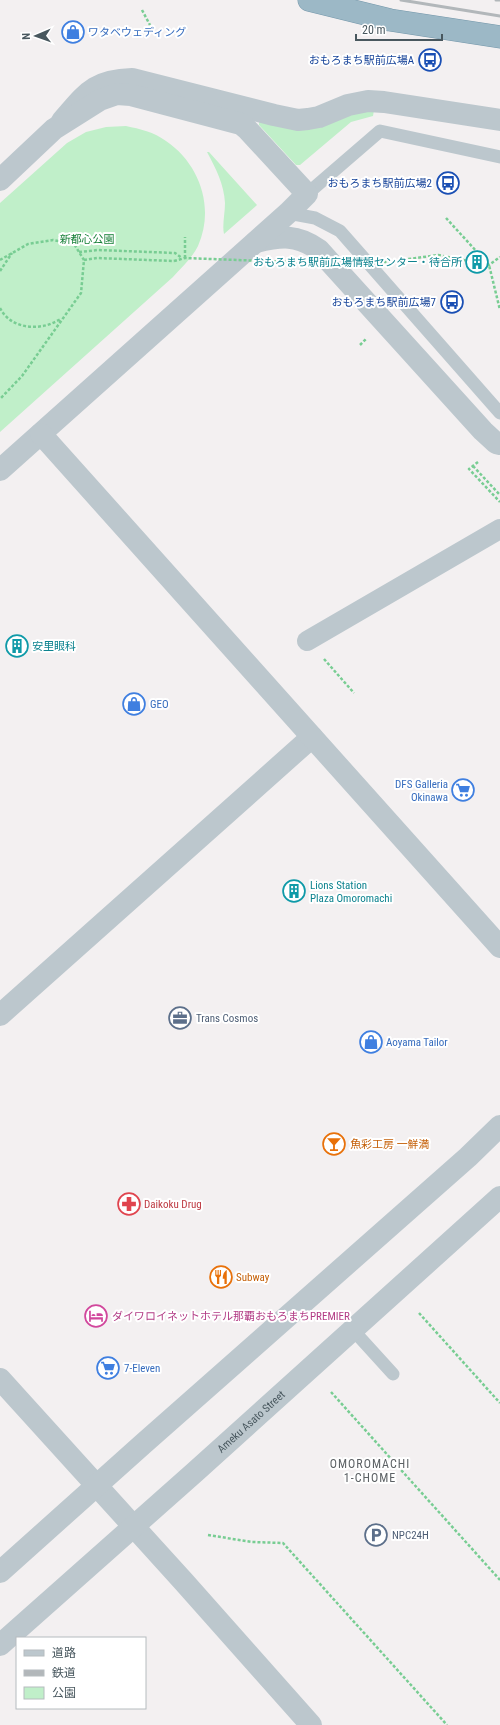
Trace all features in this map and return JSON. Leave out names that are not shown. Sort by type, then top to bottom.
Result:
[{"type":"highway","points":[[309,0],[390,20],[500,37]]},
{"type":"street","points":[[0,180],[54,129],[82,98],[98,85],[115,80],[132,79],[292,119],[319,117],[348,105],[368,101],[384,102],[500,120]]},
{"type":"street","points":[[0,470],[256,242],[307,194],[248,129],[233,121],[218,117],[131,95],[116,94],[100,100],[54,129]]},
{"type":"street","points":[[256,242],[274,238],[294,238],[304,240],[319,250],[483,431],[496,443],[500,444]]},
{"type":"street","points":[[41,434],[500,947]]},
{"type":"street","points":[[307,641],[500,530]]},
{"type":"street","points":[[0,1016],[312,737]]},
{"type":"street","points":[[0,1572],[468,1157],[500,1126]]},
{"type":"street","name":"Ameku Asato Street","points":[[0,1645],[134,1527],[500,1197]]},
{"type":"street","points":[[0,1379],[311,1725]]},
{"type":"lane","points":[[307,194],[380,130],[500,157]]},
{"type":"lane","points":[[288,213],[315,218],[340,231],[500,413]]},
{"type":"lane","points":[[353,1330],[392,1374]]},
{"type":"path","points":[[142,10],[150,25]]},
{"type":"path","points":[[446,218],[489,265],[500,310]]},
{"type":"path","points":[[184,258],[186,237]]},
{"type":"path","points":[[0,260],[28,244],[52,240],[74,244],[84,260],[81,293],[22,376],[0,400]]},
{"type":"path","points":[[79,252],[98,250],[175,253],[184,258]]},
{"type":"path","points":[[0,271],[12,253]]},
{"type":"path","points":[[84,260],[97,258],[174,261],[184,258],[344,264],[387,262],[438,255],[489,265],[500,257]]},
{"type":"path","points":[[0,308],[3,314],[16,325],[43,326],[62,319]]},
{"type":"path","points":[[0,317],[3,314]]},
{"type":"path","points":[[473,466],[500,495]]},
{"type":"path","points":[[469,469],[500,502]]},
{"type":"path","points":[[307,641],[354,693]]},
{"type":"path","points":[[420,1313],[500,1403]]},
{"type":"path","points":[[331,1392],[500,1580]]},
{"type":"path","points":[[208,1535],[252,1542],[283,1543],[447,1725]]},
{"type":"green space","points":[[374,110],[373,116],[351,122],[300,165],[296,165],[259,125],[259,122]]},
{"type":"green space","name":"新都心公園","points":[[126,126],[152,133],[166,141],[188,162],[196,174],[204,202],[205,217],[203,232],[198,246],[190,258],[173,277],[0,432],[0,203],[67,143],[86,132],[106,127]]},
{"type":"green space","points":[[207,152],[209,152],[257,205],[224,234],[223,223],[225,203],[223,189]]},
{"type":"railway","points":[[401,0],[500,16]]},
{"type":"place","name":"ワタベウェディング","points":[[73,32]]},
{"type":"place","name":"おもろまち駅前広場A","points":[[430,60]]},
{"type":"place","name":"おもろまち駅前広場2","points":[[448,183]]},
{"type":"place","name":"おもろまち駅前広場情報センター・待合所","points":[[477,262]]},
{"type":"place","name":"おもろまち駅前広場7","points":[[452,302]]},
{"type":"place","name":"安里眼科","points":[[17,646]]},
{"type":"place","name":"GEO","points":[[134,704]]},
{"type":"place","name":"DFS Galleria Okinawa","points":[[463,790]]},
{"type":"place","name":"Lions Station Plaza Omoromachi","points":[[294,891]]},
{"type":"place","name":"Trans Cosmos","points":[[180,1018]]},
{"type":"place","name":"Aoyama Tailor","points":[[371,1042]]},
{"type":"place","name":"魚彩工房 一鮮満","points":[[334,1144]]},
{"type":"place","name":"Daikoku Drug","points":[[129,1204]]},
{"type":"place","name":"Subway","points":[[221,1277]]},
{"type":"place","name":"ダイワロイネットホテル那覇おもろまちPREMIER","points":[[96,1316]]},
{"type":"place","name":"7-Eleven","points":[[108,1368]]},
{"type":"place","name":"NPC24H","points":[[376,1535]]},
{"type":"district","name":"OMOROMACHI 1-CHOME","points":[[370,1471]]}]
